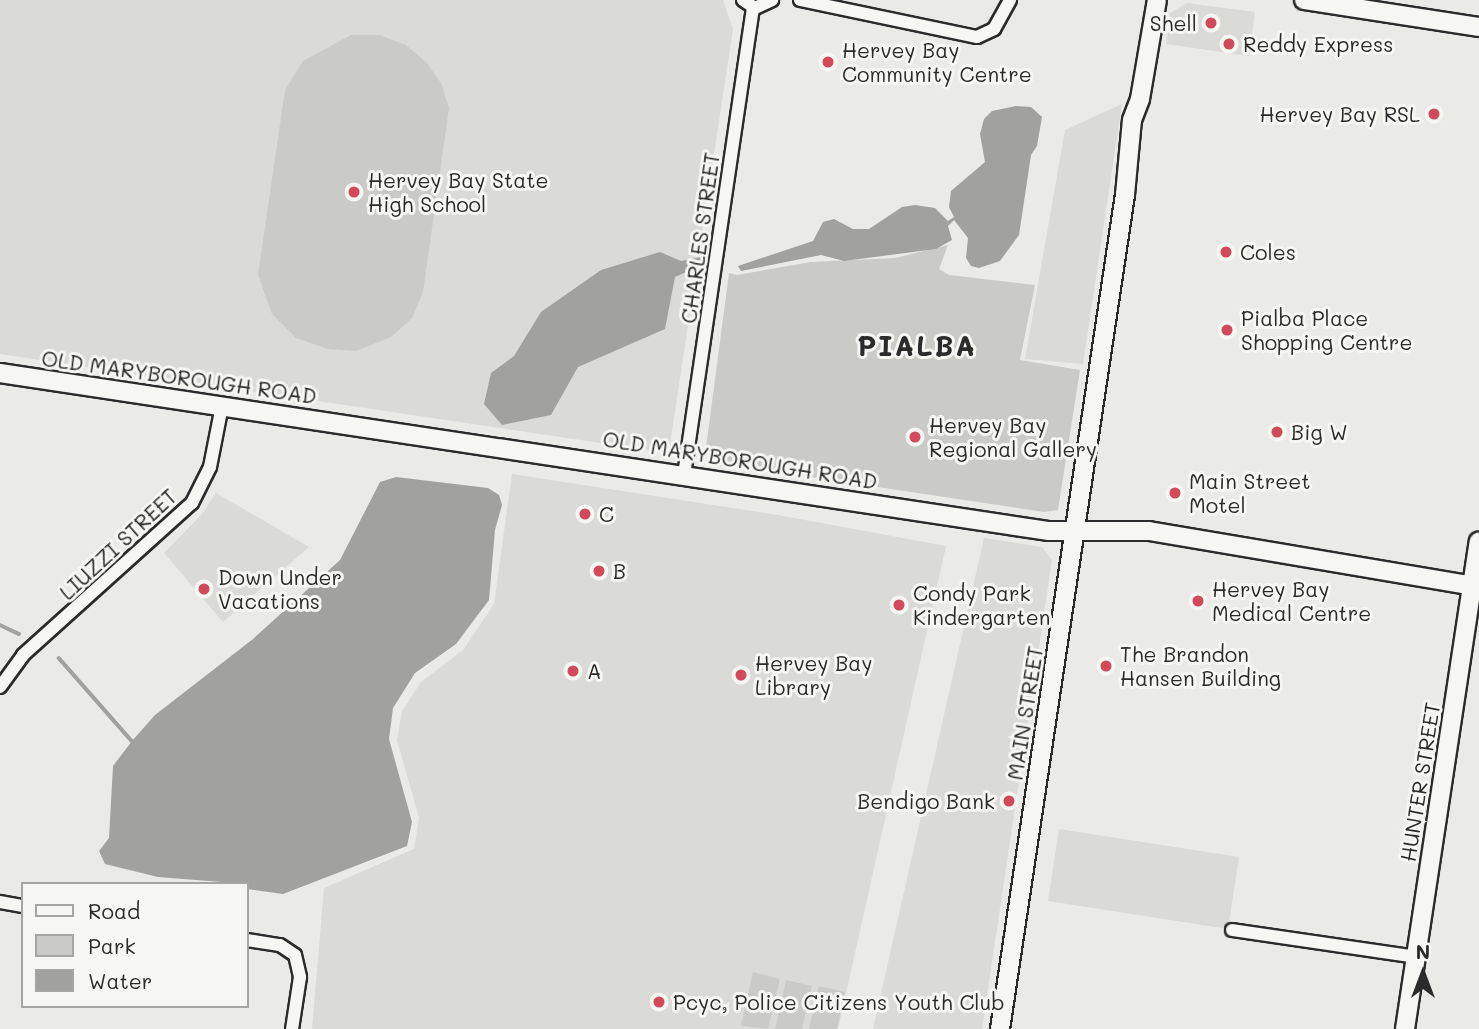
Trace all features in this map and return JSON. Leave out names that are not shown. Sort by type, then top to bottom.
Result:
[{"type":"street","points":[[748,4],[772,0]]},
{"type":"street","points":[[800,0],[977,37],[994,29],[1010,0]]},
{"type":"street","name":"MAIN STREET","points":[[1000,1029],[1125,195],[1132,120],[1139,103],[1157,0]]},
{"type":"street","points":[[1304,0],[1479,27]]},
{"type":"street","name":"CHARLES STREET","points":[[684,475],[748,4]]},
{"type":"street","name":"OLD MARYBOROUGH ROAD","points":[[0,373],[1049,531],[1149,531],[1473,586]]},
{"type":"street","name":"LIUZZI STREET","points":[[0,687],[23,655],[192,503],[210,467],[222,406]]},
{"type":"street","name":"HUNTER STREET","points":[[1405,1029],[1479,542]]},
{"type":"street","points":[[0,902],[21,906]]},
{"type":"street","points":[[1232,930],[1416,957]]},
{"type":"street","points":[[248,940],[280,945],[295,956],[300,977],[292,1029]]},
{"type":"shaded area","name":"Hervey Bay State High School","points":[[0,0],[723,0],[733,29],[670,444],[662,452],[0,354]]},
{"type":"shaded area","points":[[1187,3],[1255,12],[1249,56],[1166,44],[1170,13]]},
{"type":"shaded area","points":[[1122,104],[1083,364],[1025,359],[1065,130]]},
{"type":"shaded area","points":[[512,474],[778,515],[946,546],[838,1029],[312,1029],[324,888],[414,849],[419,818],[397,740],[402,711],[421,682],[463,650],[494,604]]},
{"type":"shaded area","points":[[216,493],[309,547],[223,622],[164,553],[202,514]]},
{"type":"shaded area","points":[[984,538],[1042,547],[1052,560],[982,1029],[873,1029]]},
{"type":"shaded area","points":[[1059,829],[1239,857],[1228,929],[1048,901]]},
{"type":"green space","points":[[351,35],[379,35],[406,45],[427,63],[441,83],[449,108],[423,292],[412,318],[391,337],[356,351],[328,349],[296,338],[272,314],[258,275],[285,90],[303,61]]},
{"type":"green space","points":[[948,245],[939,269],[949,275],[1035,285],[1020,360],[1080,370],[1058,510],[1044,512],[716,463],[706,448],[729,273],[737,275],[811,262],[895,258]]},
{"type":"green space","points":[[753,972],[780,979],[768,1029],[741,1026]]},
{"type":"green space","points":[[786,980],[812,986],[802,1029],[775,1029]]},
{"type":"green space","points":[[819,986],[845,992],[837,1029],[809,1029]]},
{"type":"water","points":[[1016,106],[1031,107],[1042,117],[1037,146],[1031,155],[1019,235],[1000,261],[979,268],[971,266],[966,258],[968,238],[954,220],[948,226],[952,240],[936,249],[844,261],[821,255],[741,271],[738,266],[813,241],[823,222],[834,219],[853,229],[869,229],[902,207],[915,205],[935,208],[948,221],[954,217],[949,207],[951,191],[985,162],[980,134],[984,119],[992,111]]},
{"type":"water","points":[[660,252],[681,261],[701,257],[702,265],[675,277],[665,329],[578,367],[551,415],[502,425],[484,404],[491,373],[514,356],[541,312],[601,270]]},
{"type":"water","points":[[396,477],[488,488],[499,495],[502,505],[495,530],[489,600],[456,644],[415,673],[393,708],[389,739],[412,822],[407,846],[283,894],[248,889],[248,882],[158,877],[105,864],[99,851],[109,838],[113,766],[155,715],[253,639],[340,560],[380,482]]},
{"type":"waterway","points":[[0,625],[19,634]]},
{"type":"waterway","points":[[59,658],[132,741]]},
{"type":"place","name":"Shell","points":[[1211,23]]},
{"type":"place","name":"Reddy Express","points":[[1229,44]]},
{"type":"place","name":"Hervey Bay Community Centre","points":[[828,62]]},
{"type":"place","name":"Hervey Bay RSL","points":[[1434,114]]},
{"type":"place","name":"Hervey Bay State High School","points":[[354,192]]},
{"type":"place","name":"Coles","points":[[1226,252]]},
{"type":"place","name":"Pialba Place Shopping Centre","points":[[1227,330]]},
{"type":"place","name":"Big W","points":[[1277,432]]},
{"type":"place","name":"Hervey Bay Regional Gallery","points":[[915,437]]},
{"type":"place","name":"Main Street Motel","points":[[1175,493]]},
{"type":"place","name":"C","points":[[585,514]]},
{"type":"place","name":"B","points":[[599,571]]},
{"type":"place","name":"Down Under Vacations","points":[[204,589]]},
{"type":"place","name":"Hervey Bay Medical Centre","points":[[1198,601]]},
{"type":"place","name":"Condy Park Kindergarten","points":[[899,605]]},
{"type":"place","name":"The Brandon Hansen Building","points":[[1106,666]]},
{"type":"place","name":"A","points":[[573,671]]},
{"type":"place","name":"Hervey Bay Library","points":[[741,675]]},
{"type":"place","name":"Bendigo Bank","points":[[1009,801]]},
{"type":"place","name":"Pcyc, Police Citizens Youth Club","points":[[659,1002]]},
{"type":"district","name":"PIALBA","points":[[917,345]]}]
